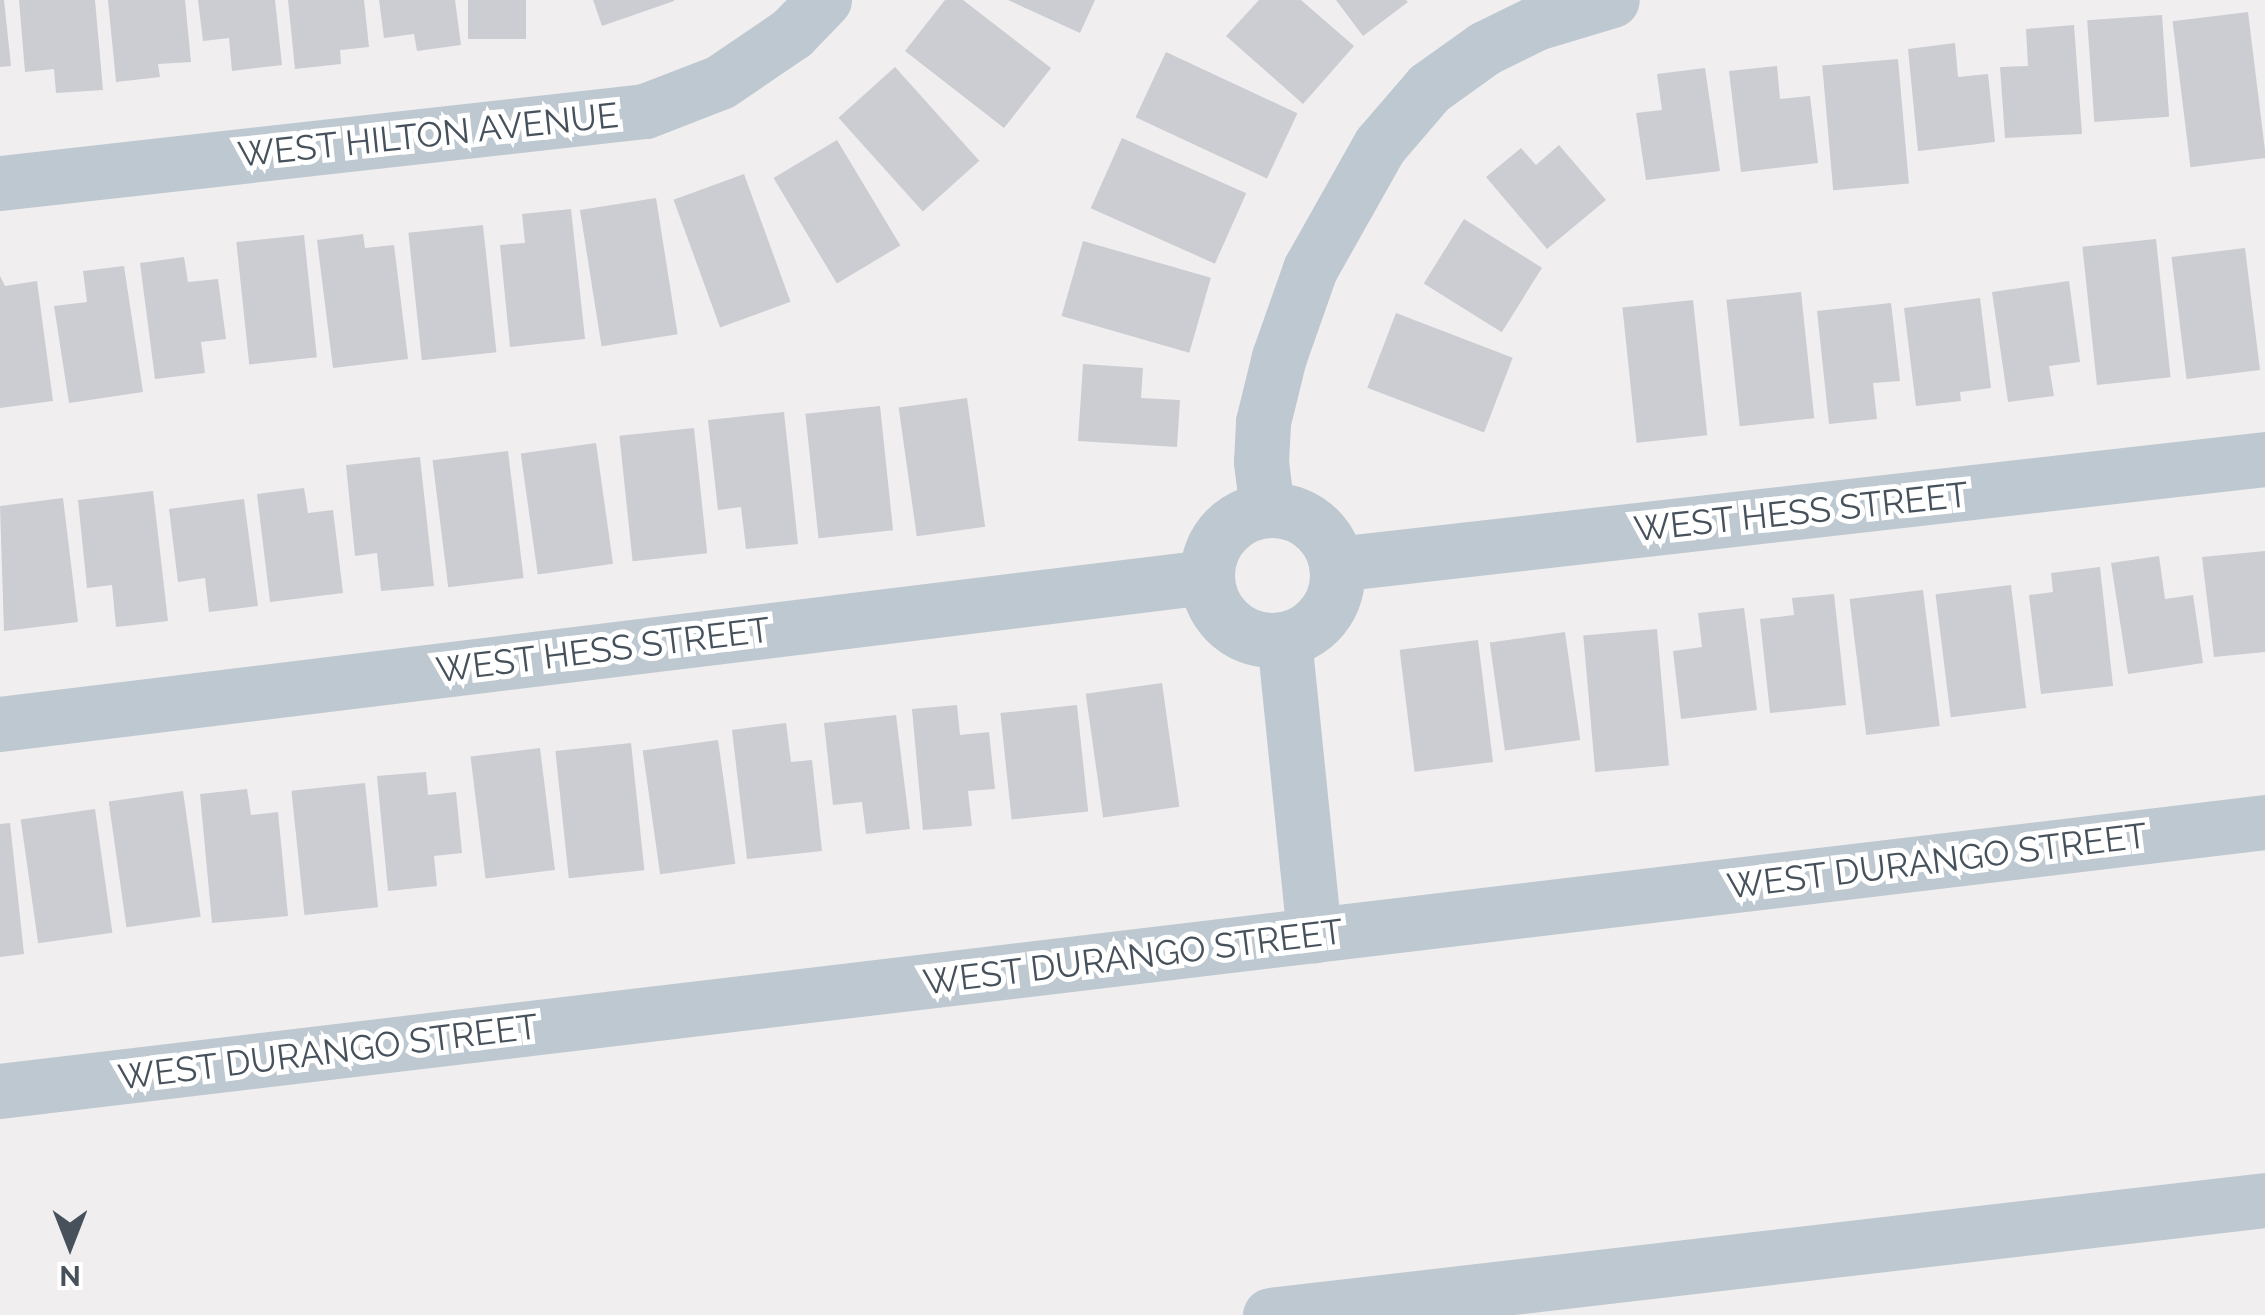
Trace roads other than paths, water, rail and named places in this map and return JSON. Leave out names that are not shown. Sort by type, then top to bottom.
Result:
[{"type":"street","name":"WEST HILTON AVENUE","points":[[0,183],[645,111],[720,82],[792,33],[824,0]]},
{"type":"street","points":[[1267,510],[1261,462],[1264,422],[1279,357],[1310,269],[1380,145],[1429,88],[1485,48],[1536,23],[1612,0]]},
{"type":"street","name":"WEST HESS STREET","points":[[1336,564],[2265,460]]},
{"type":"street","points":[[1267,510],[1283,511],[1312,524],[1324,535],[1336,564],[1336,584],[1318,620],[1284,639],[1251,635],[1223,618],[1211,598],[1206,576],[1217,539],[1248,514],[1267,510]]},
{"type":"street","name":"WEST HESS STREET","points":[[0,724],[1206,576]]},
{"type":"street","points":[[1284,639],[1314,935]]},
{"type":"street","name":"WEST DURANGO STREET","points":[[0,1092],[2265,822]]},
{"type":"street","points":[[1270,1315],[2265,1200]]}]
